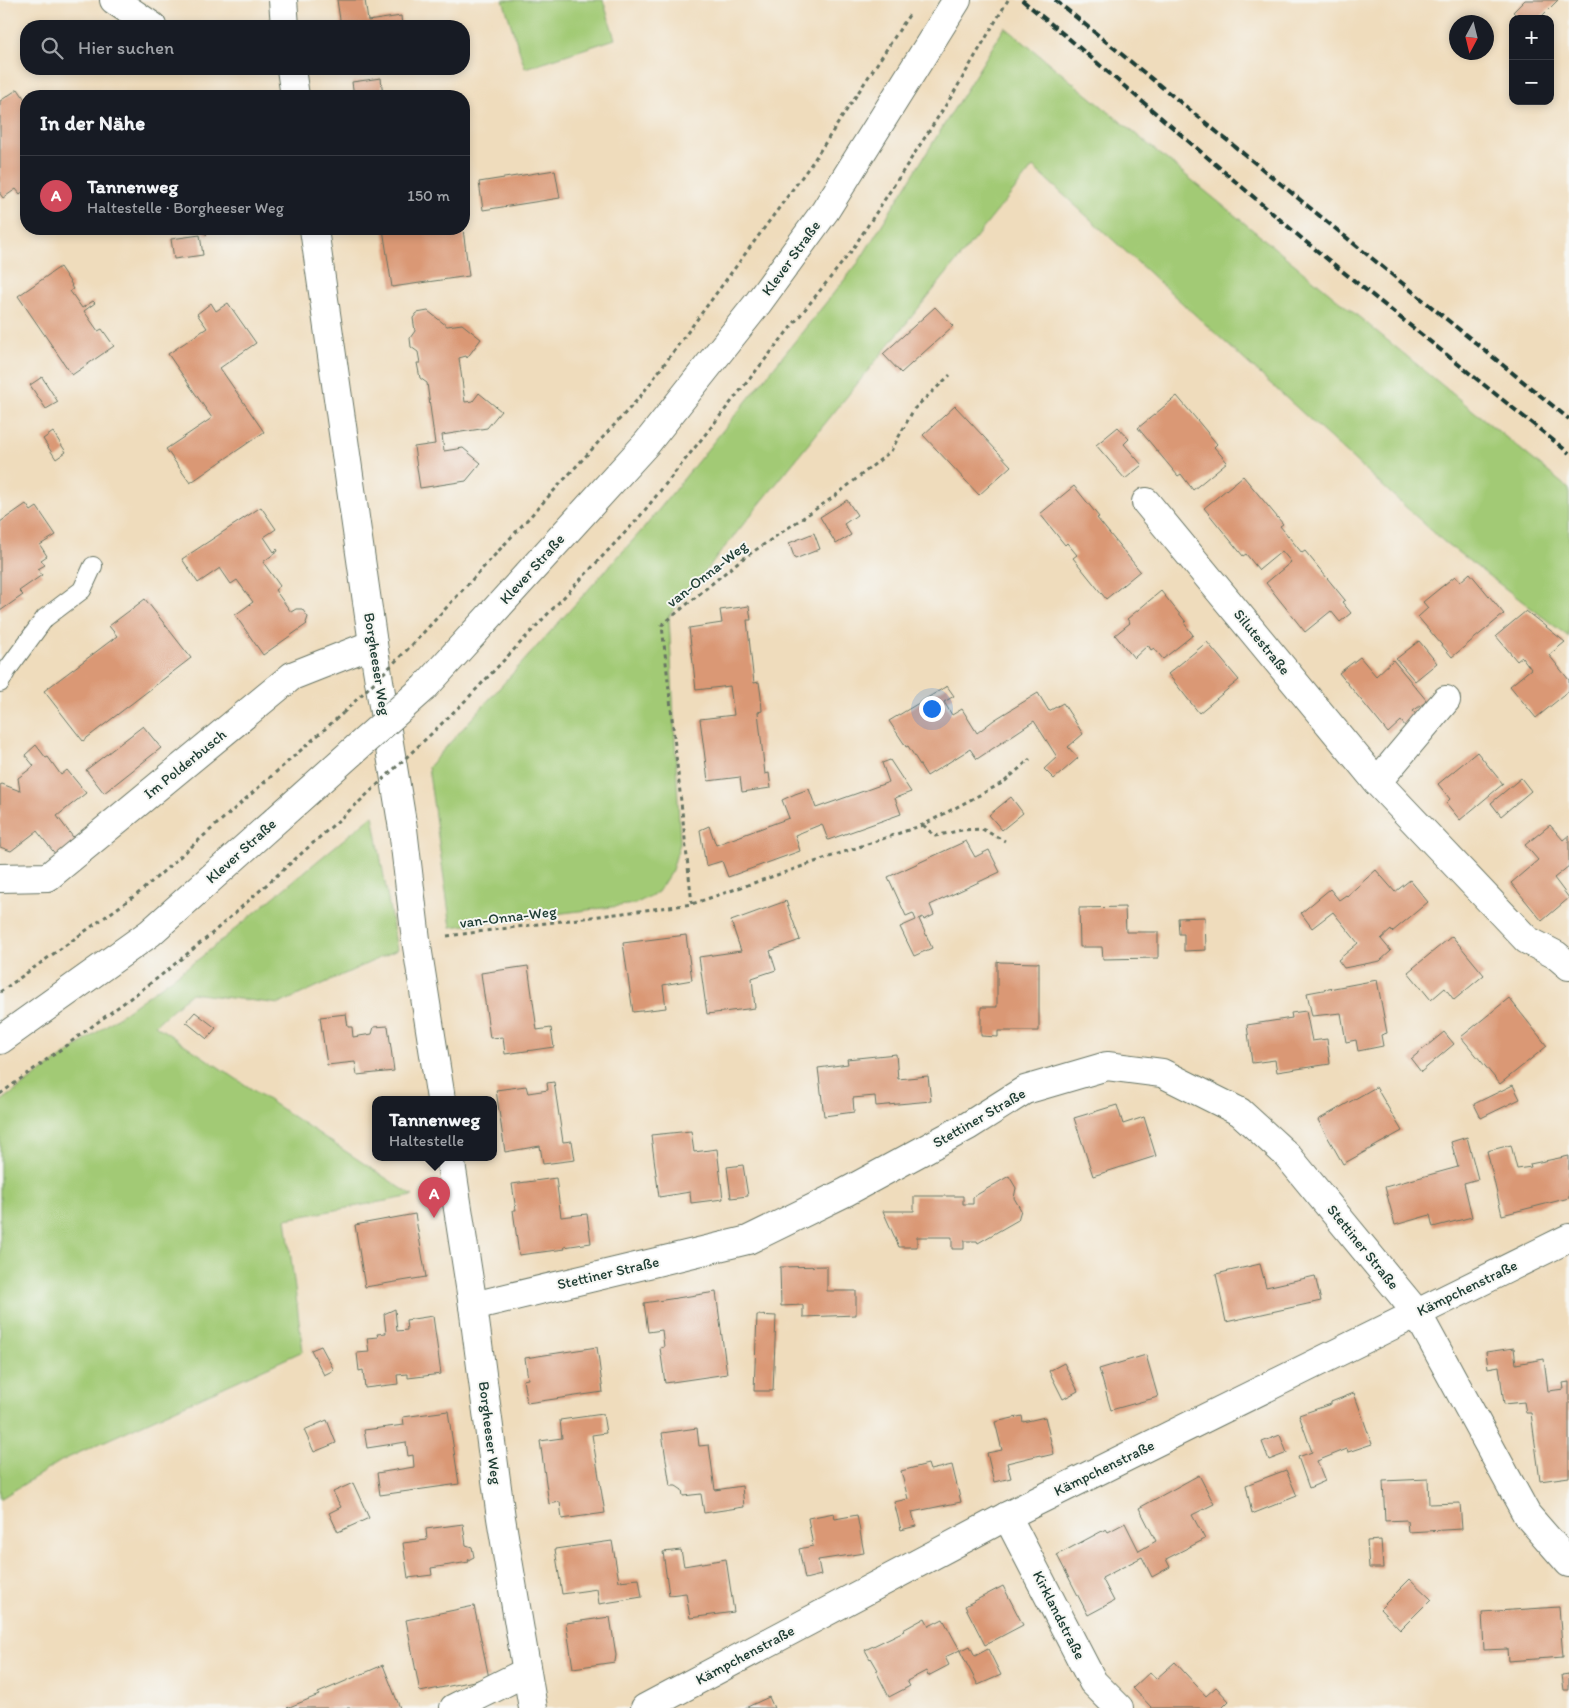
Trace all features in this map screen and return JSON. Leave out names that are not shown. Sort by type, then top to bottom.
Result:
[{"type":"street","points":[[114,0],[143,20]]},
{"type":"street","points":[[283,0],[285,20]]},
{"type":"street","name":"Klever Straße","points":[[0,1040],[150,933],[424,688],[647,443],[758,303],[825,211],[957,0]]},
{"type":"street","points":[[292,75],[294,90]]},
{"type":"street","name":"Borgheeser Weg","points":[[315,235],[373,644],[403,829],[416,940],[441,1096]]},
{"type":"street","name":"Silutestraße","points":[[1146,502],[1377,782],[1527,940],[1565,954]]},
{"type":"street","name":"Im Polderbusch","points":[[0,878],[48,877],[292,676],[373,644]]},
{"type":"street","points":[[1377,782],[1446,700]]},
{"type":"street","name":"Stettiner Straße","points":[[473,1306],[748,1240],[846,1192],[968,1126],[1025,1090],[1107,1066],[1162,1073],[1240,1112],[1287,1154],[1417,1313],[1527,1515],[1569,1564]]},
{"type":"street","name":"Borgheeser Weg","points":[[451,1161],[473,1306],[501,1518],[533,1708]]},
{"type":"street","name":"Kämpchenstraße","points":[[645,1708],[1008,1516],[1569,1238]]},
{"type":"street","name":"Kirklandstraße","points":[[1008,1516],[1093,1682],[1119,1708]]},
{"type":"street","points":[[454,1708],[526,1672]]},
{"type":"lane","points":[[0,683],[7,670],[45,618],[82,590],[93,566]]},
{"type":"path","points":[[999,15],[1008,0]]},
{"type":"path","points":[[0,992],[140,892],[343,713],[412,645],[640,397],[812,163],[913,8]]},
{"type":"path","name":"van-Onna-Weg","points":[[692,904],[662,625],[738,562],[835,496],[891,451],[914,409],[950,375]]},
{"type":"path","points":[[0,1094],[166,971],[209,936],[359,802],[429,736]]},
{"type":"path","name":"van-Onna-Weg","points":[[416,940],[692,904],[923,825],[1004,782],[1030,759]]},
{"type":"path","points":[[923,825],[935,836],[982,828],[1005,840]]},
{"type":"green space","points":[[503,0],[603,0],[615,39],[525,68]]},
{"type":"green space","points":[[1005,27],[1569,489],[1569,637],[1443,541],[1033,167],[669,616],[680,843],[672,870],[658,892],[635,904],[451,927],[428,767],[644,528],[858,263]]},
{"type":"green space","points":[[373,815],[397,950],[279,1004],[191,993],[155,1025],[413,1196],[286,1219],[303,1351],[61,1461],[0,1499],[0,1102],[200,958]]},
{"type":"building","points":[[337,0],[365,0],[368,20],[340,20]]},
{"type":"building","points":[[1525,0],[1558,0],[1543,15],[1516,15],[1513,12]]},
{"type":"building","points":[[401,16],[401,20],[375,20]]},
{"type":"building","points":[[381,78],[382,90],[353,90],[352,82]]},
{"type":"building","points":[[18,89],[20,92],[20,194],[16,189],[3,198],[0,194],[0,101]]},
{"type":"building","points":[[555,170],[560,198],[483,210],[479,182]]},
{"type":"building","points":[[200,235],[203,255],[174,259],[171,239]]},
{"type":"building","points":[[384,235],[464,235],[469,276],[392,287]]},
{"type":"building","points":[[60,267],[72,285],[73,289],[70,291],[82,308],[93,301],[95,303],[84,311],[98,331],[102,329],[114,346],[72,375],[18,296]]},
{"type":"building","points":[[211,303],[216,311],[228,303],[256,343],[220,368],[264,432],[190,483],[166,449],[212,418],[168,354],[207,328],[197,314]]},
{"type":"building","points":[[935,307],[953,326],[901,373],[883,354]]},
{"type":"building","points":[[428,311],[447,326],[462,324],[481,339],[467,358],[466,356],[459,358],[465,402],[473,401],[479,393],[501,411],[487,428],[442,435],[444,451],[463,448],[481,463],[466,481],[420,488],[414,447],[435,444],[427,383],[420,378],[417,363],[420,363],[418,352],[411,347],[410,338],[415,331],[413,318],[417,313]]},
{"type":"building","points":[[42,377],[58,402],[46,409],[30,385]]},
{"type":"building","points":[[1177,396],[1217,444],[1214,447],[1227,462],[1193,490],[1181,474],[1178,476],[1138,428]]},
{"type":"building","points":[[955,406],[1011,466],[979,495],[923,435]]},
{"type":"building","points":[[1118,427],[1129,439],[1124,444],[1142,465],[1125,479],[1096,445]]},
{"type":"building","points":[[53,432],[66,452],[56,459],[43,439]]},
{"type":"building","points":[[1243,476],[1283,524],[1280,526],[1302,553],[1305,551],[1345,600],[1342,602],[1351,613],[1340,622],[1331,611],[1305,632],[1266,583],[1291,562],[1282,551],[1259,570],[1246,554],[1243,556],[1204,508]]},
{"type":"building","points":[[1074,486],[1140,571],[1106,599],[1073,558],[1077,555],[1067,543],[1065,545],[1040,514]]},
{"type":"building","points":[[847,500],[857,515],[844,524],[851,535],[836,544],[820,517]]},
{"type":"building","points":[[26,504],[31,511],[37,507],[56,535],[40,545],[47,556],[41,560],[45,565],[38,569],[42,575],[19,591],[23,595],[0,611],[0,522]]},
{"type":"building","points":[[261,507],[276,529],[264,537],[274,552],[277,549],[278,551],[263,562],[280,586],[275,590],[291,612],[296,609],[302,609],[308,617],[307,624],[263,655],[235,615],[253,602],[237,580],[231,584],[220,568],[198,583],[182,559]]},
{"type":"building","points":[[814,533],[820,549],[795,559],[789,543]]},
{"type":"building","points":[[1470,573],[1504,614],[1452,657],[1418,617],[1428,608],[1423,602],[1455,576],[1460,582]]},
{"type":"building","points":[[1161,591],[1186,622],[1184,623],[1193,635],[1163,659],[1154,648],[1151,650],[1148,645],[1134,658],[1115,635],[1130,623],[1127,619]]},
{"type":"building","points":[[145,599],[191,658],[83,741],[44,691],[117,636],[109,626]]},
{"type":"building","points":[[749,606],[751,620],[747,620],[754,683],[759,682],[761,697],[762,711],[758,712],[765,774],[769,773],[771,788],[742,792],[740,777],[708,781],[700,719],[734,715],[730,686],[696,690],[689,628],[722,623],[720,610]]},
{"type":"building","points":[[1526,611],[1565,642],[1549,655],[1569,680],[1569,691],[1536,718],[1510,686],[1531,669],[1522,657],[1517,661],[1496,636]]},
{"type":"building","points":[[1419,641],[1437,663],[1415,681],[1396,659]]},
{"type":"building","points":[[1207,642],[1239,680],[1199,713],[1168,674]]},
{"type":"building","points":[[1360,657],[1376,676],[1393,660],[1427,701],[1413,711],[1418,717],[1406,727],[1401,721],[1388,733],[1339,673]]},
{"type":"building","points":[[947,686],[954,696],[944,702],[952,715],[962,709],[977,733],[994,720],[1038,693],[1049,711],[1063,703],[1083,734],[1068,747],[1078,758],[1054,779],[1044,769],[1057,757],[1034,721],[977,759],[970,749],[927,776],[889,721]]},
{"type":"building","points":[[143,726],[161,748],[104,793],[86,770]]},
{"type":"building","points":[[36,745],[46,758],[48,757],[61,775],[67,770],[86,793],[57,816],[79,845],[60,860],[37,831],[11,851],[0,847],[0,785],[2,784],[20,791],[18,778],[34,766],[25,755]]},
{"type":"building","points":[[1477,752],[1503,784],[1460,820],[1446,803],[1450,799],[1438,784]]},
{"type":"building","points":[[890,760],[911,792],[895,798],[901,814],[828,840],[822,824],[795,835],[800,851],[728,877],[722,861],[706,866],[700,830],[709,826],[716,845],[789,818],[782,800],[795,794],[809,789],[816,808],[889,782],[882,763]]},
{"type":"building","points":[[1521,778],[1531,791],[1501,816],[1491,803]]},
{"type":"building","points":[[1011,797],[1023,813],[1002,830],[989,815]]},
{"type":"building","points":[[1550,825],[1563,840],[1569,835],[1569,866],[1554,878],[1569,898],[1542,921],[1511,883],[1538,860],[1525,845]]},
{"type":"building","points":[[966,841],[975,857],[989,850],[1000,872],[930,905],[934,915],[924,920],[923,917],[919,919],[932,948],[914,956],[900,927],[916,920],[913,913],[906,916],[888,877]]},
{"type":"building","points":[[1376,870],[1395,892],[1410,880],[1428,902],[1381,939],[1391,951],[1380,961],[1344,968],[1338,960],[1358,943],[1333,912],[1312,928],[1301,913],[1330,889],[1339,900],[1347,896]]},
{"type":"building","points":[[786,901],[800,940],[770,951],[776,970],[752,978],[755,1008],[707,1014],[699,957],[741,951],[731,921]]},
{"type":"building","points":[[1125,907],[1126,932],[1158,932],[1158,958],[1103,959],[1102,947],[1080,947],[1079,908]]},
{"type":"building","points":[[1205,917],[1206,950],[1184,951],[1184,934],[1179,934],[1178,918]]},
{"type":"building","points":[[686,935],[692,980],[663,985],[666,1008],[633,1012],[623,943]]},
{"type":"building","points":[[1452,936],[1484,975],[1454,1000],[1445,988],[1431,1000],[1408,972]]},
{"type":"building","points":[[997,961],[1039,962],[1039,1031],[998,1031],[998,1037],[981,1036],[981,1007],[997,1007]]},
{"type":"building","points":[[528,966],[537,1030],[551,1028],[554,1047],[505,1054],[503,1037],[490,1038],[481,973]]},
{"type":"building","points":[[1377,980],[1387,1033],[1381,1035],[1383,1046],[1358,1051],[1356,1040],[1346,1042],[1341,1013],[1312,1016],[1307,993]]},
{"type":"building","points":[[1509,998],[1547,1046],[1500,1084],[1461,1037]]},
{"type":"building","points":[[1306,1011],[1312,1041],[1327,1039],[1330,1064],[1277,1072],[1275,1060],[1252,1063],[1247,1025],[1292,1018],[1291,1013]]},
{"type":"building","points":[[195,1012],[216,1028],[207,1039],[186,1022]]},
{"type":"building","points":[[346,1014],[348,1027],[352,1027],[353,1037],[372,1034],[374,1027],[388,1026],[394,1071],[357,1075],[355,1062],[327,1065],[320,1017]]},
{"type":"building","points":[[1444,1032],[1454,1044],[1421,1072],[1411,1059]]},
{"type":"building","points":[[896,1054],[898,1079],[928,1076],[931,1101],[876,1106],[875,1096],[853,1098],[854,1112],[824,1116],[818,1068],[848,1064],[847,1059]]},
{"type":"building","points":[[554,1082],[563,1142],[572,1141],[575,1160],[543,1164],[540,1146],[505,1152],[496,1090],[526,1086],[528,1093],[548,1090],[547,1083]]},
{"type":"building","points":[[1513,1085],[1520,1099],[1481,1118],[1474,1104]]},
{"type":"building","points":[[1376,1087],[1402,1131],[1343,1164],[1318,1120]]},
{"type":"building","points":[[1117,1105],[1123,1124],[1144,1117],[1156,1156],[1093,1176],[1074,1118]]},
{"type":"building","points":[[691,1131],[694,1152],[717,1149],[723,1199],[691,1203],[690,1192],[659,1197],[651,1135]]},
{"type":"building","points":[[1467,1137],[1478,1179],[1464,1183],[1472,1217],[1433,1227],[1430,1215],[1395,1225],[1385,1187],[1458,1167],[1451,1142]]},
{"type":"building","points":[[1511,1145],[1517,1169],[1531,1167],[1530,1164],[1569,1156],[1569,1198],[1502,1215],[1487,1151]]},
{"type":"building","points":[[743,1165],[748,1196],[731,1198],[727,1167]]},
{"type":"building","points":[[1009,1176],[1016,1188],[1014,1198],[1021,1210],[1018,1220],[978,1243],[977,1241],[964,1241],[964,1249],[952,1249],[952,1237],[917,1237],[917,1247],[899,1247],[883,1211],[914,1211],[914,1196],[963,1196],[963,1204],[973,1204],[973,1197]]},
{"type":"building","points":[[556,1178],[561,1217],[587,1214],[591,1243],[564,1247],[565,1249],[519,1255],[513,1210],[516,1210],[512,1184]]},
{"type":"building","points":[[415,1214],[426,1277],[365,1287],[355,1225]]},
{"type":"building","points":[[1260,1264],[1266,1287],[1315,1276],[1321,1301],[1226,1322],[1216,1274]]},
{"type":"building","points":[[827,1266],[827,1291],[856,1291],[856,1315],[803,1317],[803,1305],[781,1306],[780,1267]]},
{"type":"building","points":[[716,1292],[727,1374],[665,1383],[660,1348],[664,1347],[662,1330],[648,1332],[644,1303]]},
{"type":"building","points":[[395,1309],[397,1331],[407,1330],[406,1320],[433,1316],[441,1374],[408,1378],[408,1374],[397,1375],[398,1384],[365,1388],[363,1370],[359,1371],[357,1353],[369,1352],[367,1338],[378,1337],[377,1334],[386,1333],[384,1314]]},
{"type":"building","points":[[757,1315],[776,1316],[773,1391],[754,1391]]},
{"type":"building","points":[[321,1346],[334,1370],[324,1375],[311,1350]]},
{"type":"building","points":[[597,1347],[603,1392],[527,1403],[523,1380],[528,1379],[525,1358]]},
{"type":"building","points":[[1514,1348],[1516,1364],[1544,1359],[1548,1391],[1564,1389],[1563,1383],[1569,1382],[1569,1477],[1540,1481],[1531,1413],[1526,1413],[1524,1402],[1504,1404],[1499,1366],[1488,1368],[1486,1352]]},
{"type":"building","points":[[1146,1355],[1158,1397],[1111,1410],[1099,1369]]},
{"type":"building","points":[[1064,1363],[1078,1391],[1063,1399],[1049,1371]]},
{"type":"building","points":[[1354,1393],[1372,1444],[1348,1452],[1347,1449],[1317,1461],[1325,1481],[1309,1488],[1298,1457],[1312,1452],[1299,1415],[1331,1404],[1331,1402]]},
{"type":"building","points":[[448,1411],[459,1484],[380,1495],[377,1473],[414,1467],[413,1455],[408,1456],[406,1442],[367,1448],[364,1430],[404,1425],[403,1417]]},
{"type":"building","points":[[603,1414],[606,1433],[592,1435],[605,1513],[562,1519],[560,1502],[549,1504],[540,1441],[562,1438],[560,1420]]},
{"type":"building","points":[[1022,1416],[1023,1422],[1045,1417],[1054,1454],[1041,1457],[1040,1455],[1007,1463],[1011,1478],[994,1482],[987,1453],[1002,1450],[995,1422]]},
{"type":"building","points":[[327,1420],[336,1443],[314,1452],[304,1430]]},
{"type":"building","points":[[697,1428],[699,1446],[709,1445],[715,1490],[742,1486],[744,1507],[704,1513],[701,1494],[683,1496],[682,1490],[676,1486],[670,1486],[662,1433]]},
{"type":"building","points":[[1280,1435],[1287,1453],[1269,1460],[1262,1442]]},
{"type":"building","points":[[928,1464],[930,1470],[952,1465],[961,1502],[912,1512],[916,1526],[901,1530],[894,1502],[908,1499],[901,1471]]},
{"type":"building","points":[[1286,1470],[1297,1496],[1252,1514],[1246,1485]]},
{"type":"building","points":[[1199,1475],[1214,1504],[1192,1515],[1205,1539],[1166,1559],[1170,1567],[1152,1577],[1142,1557],[1102,1578],[1114,1601],[1088,1615],[1057,1555],[1106,1529],[1108,1532],[1125,1523],[1139,1551],[1156,1541],[1139,1508]]},
{"type":"building","points":[[1428,1479],[1429,1504],[1460,1503],[1462,1529],[1408,1532],[1407,1520],[1385,1521],[1383,1481]]},
{"type":"building","points":[[353,1483],[369,1518],[338,1532],[329,1513],[341,1507],[333,1492]]},
{"type":"building","points":[[834,1513],[835,1519],[857,1515],[864,1553],[818,1560],[821,1575],[805,1579],[799,1549],[813,1546],[808,1518]]},
{"type":"building","points":[[463,1524],[466,1545],[472,1547],[474,1557],[468,1560],[469,1562],[431,1568],[432,1575],[408,1578],[403,1543],[427,1540],[426,1529]]},
{"type":"building","points":[[1381,1540],[1383,1568],[1369,1568],[1367,1541]]},
{"type":"building","points":[[612,1541],[619,1581],[639,1579],[642,1597],[599,1604],[597,1589],[562,1594],[555,1549]]},
{"type":"building","points":[[681,1550],[684,1566],[726,1559],[734,1612],[690,1618],[686,1593],[669,1595],[663,1552]]},
{"type":"building","points":[[1410,1579],[1431,1599],[1400,1630],[1380,1609]]},
{"type":"building","points":[[1003,1586],[1023,1625],[985,1645],[965,1606]]},
{"type":"building","points":[[474,1606],[489,1678],[420,1692],[406,1620]]},
{"type":"building","points":[[1559,1607],[1563,1657],[1508,1661],[1507,1649],[1484,1650],[1482,1612]]},
{"type":"building","points":[[610,1617],[616,1655],[615,1662],[573,1668],[566,1623]]},
{"type":"building","points":[[925,1618],[929,1626],[943,1619],[960,1650],[945,1657],[949,1665],[928,1676],[926,1671],[907,1681],[910,1686],[889,1697],[876,1671],[878,1670],[865,1650],[904,1631]]},
{"type":"building","points":[[970,1646],[975,1656],[988,1649],[1001,1675],[978,1685],[960,1651]]},
{"type":"building","points":[[1175,1662],[1206,1696],[1216,1687],[1229,1701],[1222,1708],[1152,1708],[1133,1688],[1150,1672],[1156,1679]]},
{"type":"building","points":[[383,1665],[400,1708],[287,1708],[319,1695],[318,1693]]},
{"type":"building","points":[[1569,1674],[1569,1690],[1564,1690],[1562,1675]]},
{"type":"building","points":[[769,1697],[774,1708],[745,1708]]},
{"type":"railway","points":[[1022,0],[1306,242],[1569,453]]},
{"type":"railway","points":[[1055,0],[1569,419]]},
{"type":"place","name":"Tannenweg","points":[[434,1218]]}]
